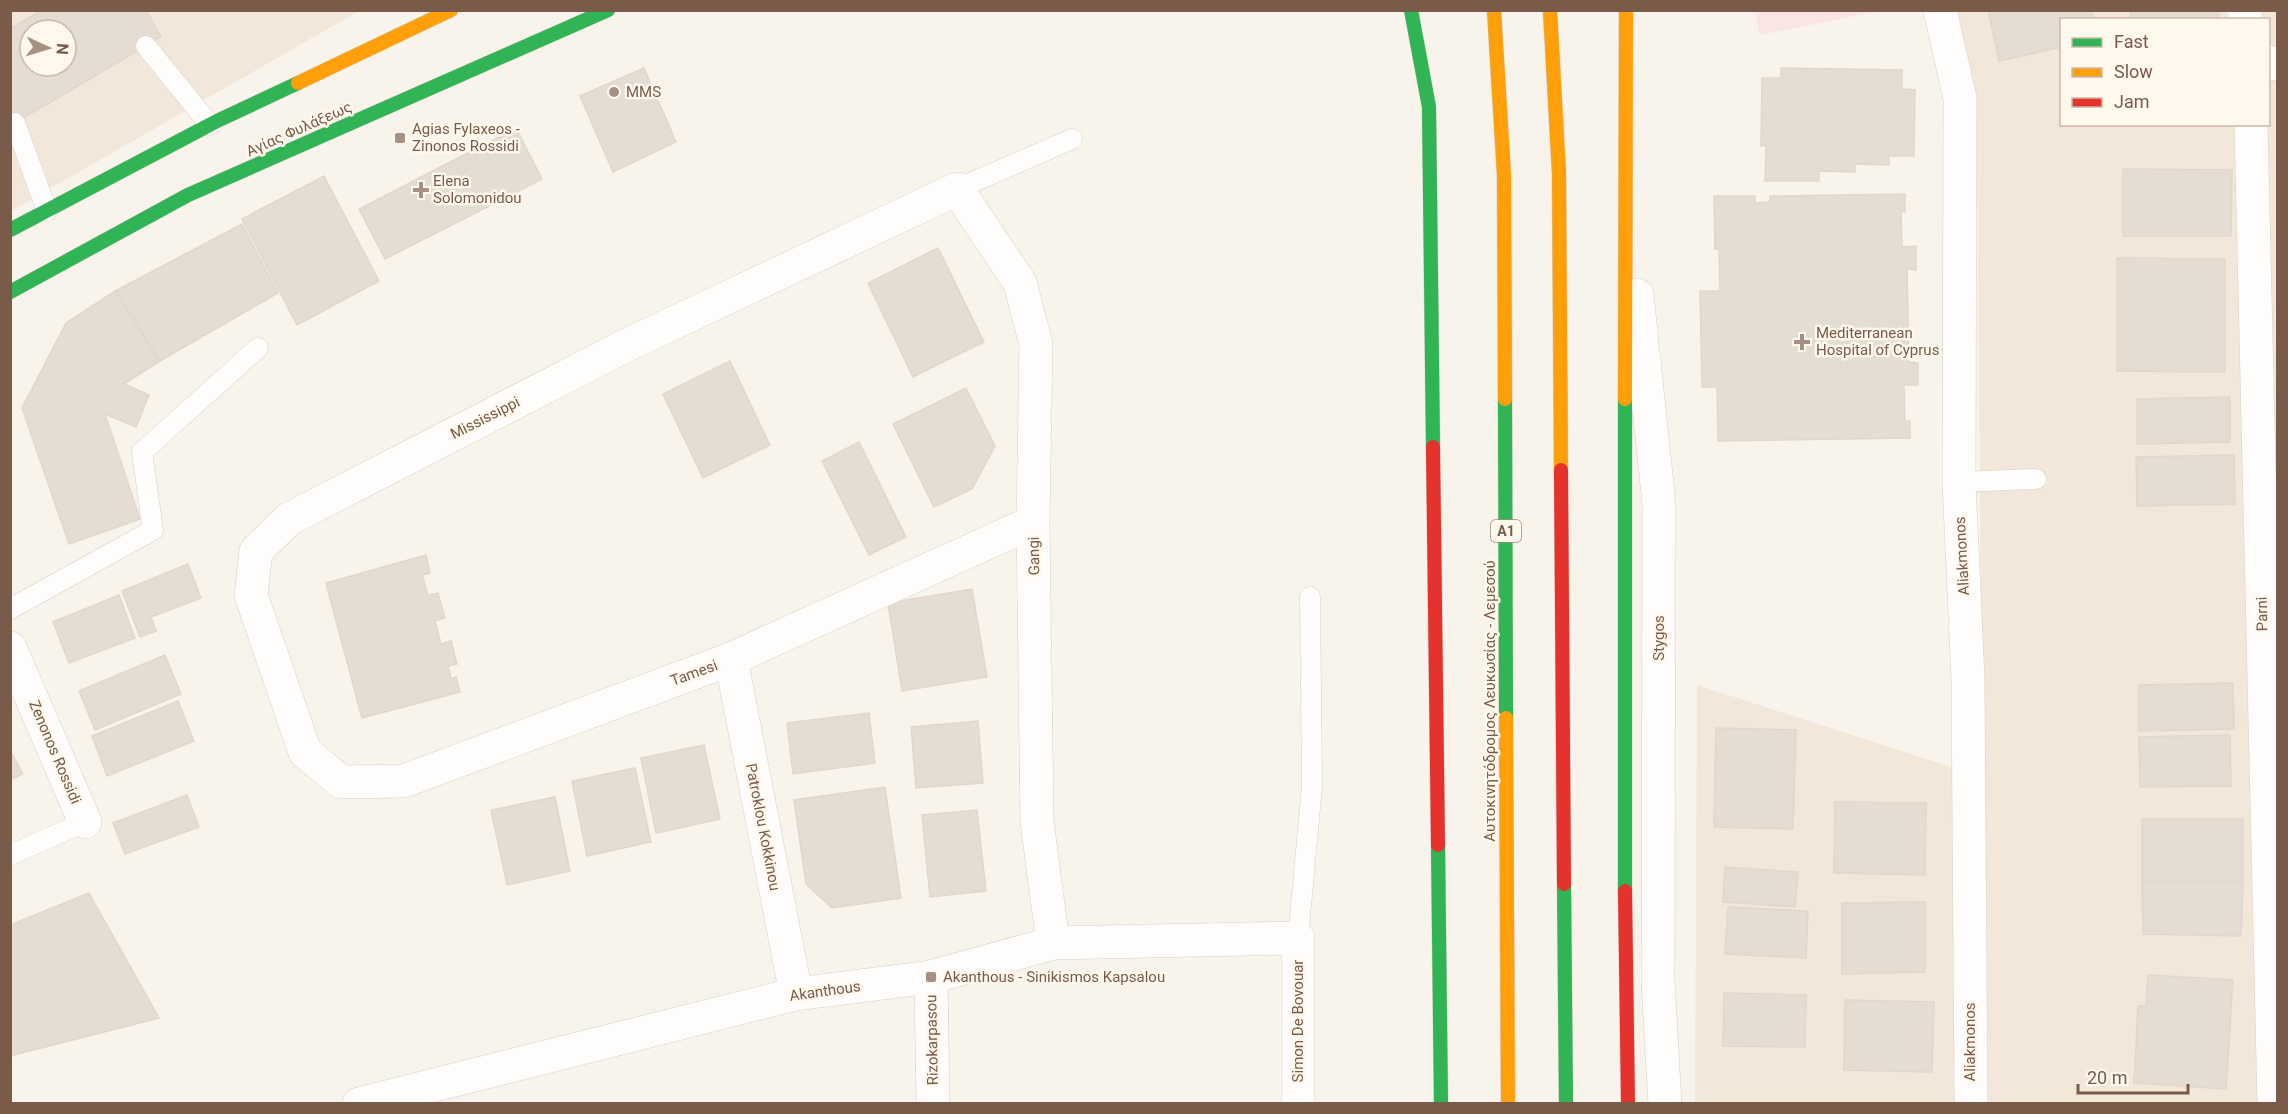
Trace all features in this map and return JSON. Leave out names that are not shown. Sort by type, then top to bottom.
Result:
[{"type":"main road","points":[[10,230],[210,125],[451,10]]},
{"type":"main road","name":"Αγίας Φυλάξεως","points":[[10,292],[188,195],[608,10]]},
{"type":"main road","points":[[1411,10],[1429,107],[1441,1104]]},
{"type":"main road","name":"Αυτοκινητόδρομος Λευκωσίας - Λεμεσού","points":[[1494,10],[1504,175],[1508,1104]]},
{"type":"main road","points":[[1550,10],[1559,173],[1566,1104]]},
{"type":"main road","points":[[1626,10],[1624,764],[1628,1104]]},
{"type":"street","name":"Aliakmonos","points":[[1940,10],[1960,98],[1959,482],[1968,679],[1971,1104]]},
{"type":"street","name":"Parni","points":[[2251,126],[2274,1104]]},
{"type":"street","name":"Stygos","points":[[1625,173],[1659,503],[1658,982],[1665,1104]]},
{"type":"street","name":"Gangi","points":[[957,189],[1020,283],[1036,344],[1033,522],[1037,822],[1053,943]]},
{"type":"street","name":"Mississippi","points":[[341,782],[305,752],[251,595],[256,552],[289,519],[625,346],[957,189]]},
{"type":"street","name":"Tamesi","points":[[341,782],[404,780],[731,659],[1033,522]]},
{"type":"street","name":"Zenonos Rossidi","points":[[10,648],[85,822]]},
{"type":"street","name":"Patroklou Kokkinou","points":[[731,659],[796,994]]},
{"type":"street","name":"Akanthous","points":[[359,1104],[442,1094],[796,994],[931,976],[1053,943],[1298,938]]},
{"type":"street","name":"Simon De Bovouar","points":[[1298,938],[1298,1104]]},
{"type":"street","name":"Rizokarpasou","points":[[931,976],[933,1104]]},
{"type":"lane","points":[[146,46],[210,125]]},
{"type":"lane","points":[[15,123],[47,211]]},
{"type":"lane","points":[[957,189],[1072,139]]},
{"type":"lane","points":[[10,609],[153,530],[142,452],[258,348]]},
{"type":"lane","points":[[1959,482],[2036,479]]},
{"type":"lane","points":[[1298,938],[1312,786],[1310,597]]},
{"type":"lane","points":[[10,855],[85,822]]},
{"type":"shaded area","points":[[1755,10],[1880,11],[1760,35]]},
{"type":"shaded area","points":[[11,11],[359,11],[11,211]]},
{"type":"shaded area","points":[[1932,11],[2277,11],[2277,1103],[1695,1104],[1697,685],[1982,777],[1977,132]]},
{"type":"building","points":[[42,10],[146,10],[161,37],[10,126],[10,29],[18,24],[18,78],[78,78],[78,18],[29,18]]},
{"type":"building","points":[[1988,10],[2092,10],[2093,18],[2060,18],[2060,47],[1999,61]]},
{"type":"building","points":[[2130,10],[2218,10],[2219,18],[2131,18]]},
{"type":"building","points":[[644,68],[676,142],[613,172],[580,96]]},
{"type":"building","points":[[1781,68],[1902,70],[1902,89],[1915,90],[1914,156],[1889,156],[1889,165],[1855,164],[1855,172],[1819,171],[1819,181],[1765,181],[1766,145],[1761,146],[1762,78],[1781,78]]},
{"type":"building","points":[[516,128],[542,179],[385,259],[359,209]]},
{"type":"building","points":[[2123,169],[2232,170],[2231,236],[2123,236]]},
{"type":"building","points":[[324,176],[379,281],[297,325],[242,219]]},
{"type":"building","points":[[1905,194],[1905,212],[1902,211],[1901,214],[1902,247],[1916,246],[1916,270],[1907,269],[1909,362],[1918,363],[1918,385],[1904,385],[1905,421],[1910,421],[1910,438],[1718,441],[1717,387],[1702,387],[1700,291],[1720,291],[1719,249],[1715,249],[1714,196],[1755,196],[1755,203],[1770,202],[1770,196]]},
{"type":"building","points":[[242,224],[278,293],[160,361],[115,291]]},
{"type":"building","points":[[938,248],[984,342],[913,377],[868,283]]},
{"type":"building","points":[[2117,258],[2225,259],[2225,372],[2117,371]]},
{"type":"building","points":[[115,291],[160,361],[124,384],[149,395],[136,427],[105,414],[140,519],[69,544],[22,408],[66,323]]},
{"type":"building","points":[[730,361],[770,445],[703,478],[663,394]]},
{"type":"building","points":[[966,388],[995,446],[972,489],[934,507],[893,424]]},
{"type":"building","points":[[2230,397],[2230,442],[2137,444],[2137,399]]},
{"type":"building","points":[[859,442],[906,537],[869,555],[822,461]]},
{"type":"building","points":[[2234,455],[2235,504],[2137,506],[2136,457]]},
{"type":"building","points":[[426,555],[430,573],[422,575],[428,595],[438,593],[445,618],[435,621],[441,644],[451,641],[457,664],[448,666],[451,679],[456,677],[460,692],[362,718],[326,583]]},
{"type":"building","points":[[188,564],[201,598],[151,617],[156,631],[140,637],[122,591]]},
{"type":"building","points":[[972,589],[987,677],[902,691],[888,603]]},
{"type":"building","points":[[119,595],[135,638],[69,663],[53,622]]},
{"type":"building","points":[[165,655],[181,694],[95,730],[79,691]]},
{"type":"building","points":[[2233,683],[2234,729],[2139,731],[2139,685]]},
{"type":"building","points":[[178,701],[194,741],[107,776],[92,736]]},
{"type":"building","points":[[869,713],[875,763],[793,774],[787,723]]},
{"type":"building","points":[[978,721],[983,783],[916,788],[911,727]]},
{"type":"building","points":[[1716,728],[1796,730],[1793,829],[1714,827]]},
{"type":"building","points":[[2230,735],[2231,786],[2140,787],[2139,737]]},
{"type":"building","points":[[704,745],[720,819],[656,833],[641,758]]},
{"type":"building","points":[[10,750],[23,774],[10,780]]},
{"type":"building","points":[[635,768],[651,842],[587,856],[572,781]]},
{"type":"building","points":[[885,787],[901,898],[832,908],[806,884],[794,800]]},
{"type":"building","points":[[187,795],[199,827],[125,854],[113,823]]},
{"type":"building","points":[[555,797],[570,871],[507,885],[491,810]]},
{"type":"building","points":[[1835,802],[1926,803],[1925,875],[1834,873]]},
{"type":"building","points":[[977,810],[986,891],[930,897],[922,815]]},
{"type":"building","points":[[2142,819],[2243,819],[2243,881],[2142,881]]},
{"type":"building","points":[[1725,867],[1798,872],[1795,907],[1723,902]]},
{"type":"building","points":[[2142,881],[2243,881],[2241,936],[2143,934]]},
{"type":"building","points":[[89,893],[159,1018],[10,1056],[10,925]]},
{"type":"building","points":[[1925,902],[1925,972],[1842,974],[1842,903]]},
{"type":"building","points":[[1728,907],[1808,911],[1806,958],[1725,954]]},
{"type":"building","points":[[2148,975],[2233,980],[2226,1089],[2134,1083],[2138,1006],[2146,1006]]},
{"type":"building","points":[[1724,993],[1806,995],[1805,1047],[1723,1046]]},
{"type":"building","points":[[1845,1000],[1934,1002],[1932,1072],[1844,1070]]},
{"type":"traffic: fast","points":[[10,292],[188,195],[608,10]]},
{"type":"traffic: fast","points":[[1411,10],[1429,107],[1433,447]]},
{"type":"traffic: fast","points":[[10,230],[217,121],[298,83]]},
{"type":"traffic: fast","points":[[1505,399],[1506,718]]},
{"type":"traffic: fast","points":[[1625,399],[1625,891]]},
{"type":"traffic: fast","points":[[1438,845],[1441,1104]]},
{"type":"traffic: fast","points":[[1564,884],[1566,1104]]},
{"type":"traffic: slow","points":[[298,83],[451,10]]},
{"type":"traffic: slow","points":[[1494,10],[1504,175],[1505,399]]},
{"type":"traffic: slow","points":[[1550,10],[1559,173],[1561,470]]},
{"type":"traffic: slow","points":[[1625,399],[1626,10]]},
{"type":"traffic: slow","points":[[1506,718],[1508,1104]]},
{"type":"traffic: jam","points":[[1433,447],[1438,845]]},
{"type":"traffic: jam","points":[[1561,470],[1564,884]]},
{"type":"traffic: jam","points":[[1625,891],[1628,1104]]},
{"type":"place","name":"MMS","points":[[614,92]]},
{"type":"place","name":"Agias Fylaxeos - Zinonos Rossidi","points":[[400,138]]},
{"type":"place","name":"Elena Solomonidou","points":[[421,190]]},
{"type":"place","name":"Mediterranean Hospital of Cyprus","points":[[1802,342]]},
{"type":"place","name":"Akanthous - Sinikismos Kapsalou","points":[[931,977]]}]
